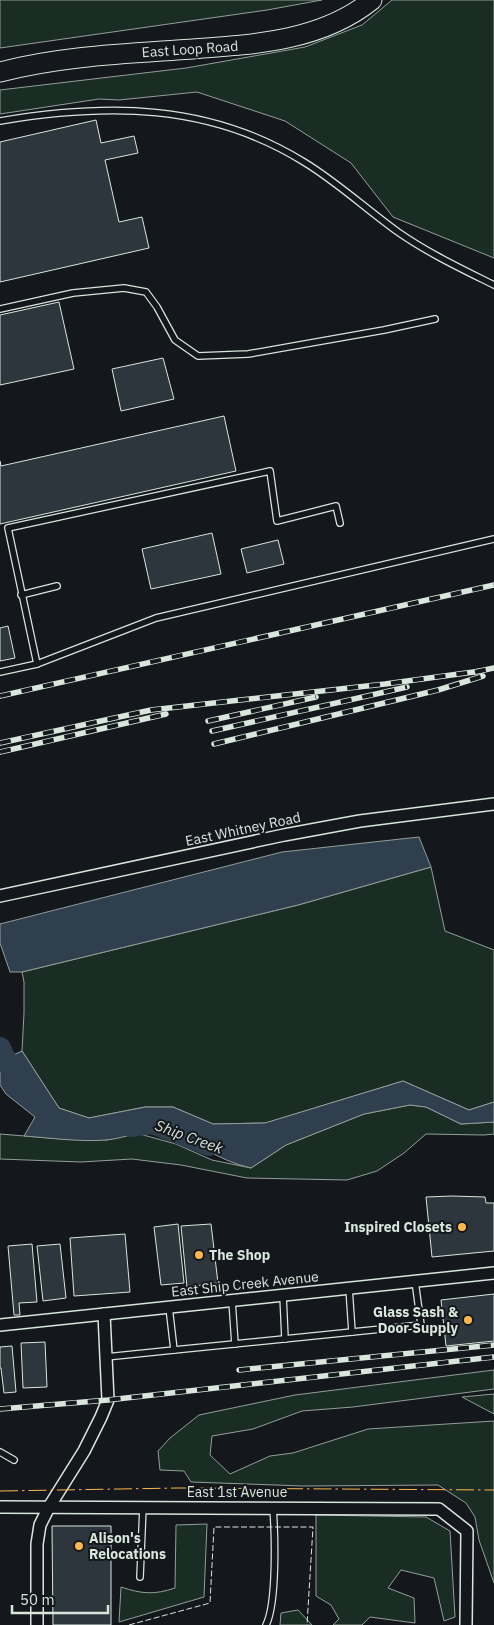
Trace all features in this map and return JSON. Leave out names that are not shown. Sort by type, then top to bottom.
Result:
[{"type":"main road","name":"East Loop Road","points":[[0,72],[28,64],[240,46],[286,38],[320,30],[348,16],[372,0]]},
{"type":"street","name":"East Whitney Road","points":[[0,896],[284,835],[360,821],[494,804]]},
{"type":"street","name":"East Ship Creek Avenue","points":[[0,1325],[494,1273]]},
{"type":"street","points":[[37,1625],[37,1544],[40,1526],[49,1507],[84,1451],[106,1408],[108,1400],[104,1314]]},
{"type":"street","name":"East 1st Avenue","points":[[0,1506],[439,1508],[467,1531],[466,1625]]},
{"type":"lane","points":[[0,121],[102,110],[153,112],[193,117],[234,128],[277,147],[304,162],[344,189],[399,232],[450,263],[494,284]]},
{"type":"lane","points":[[0,310],[73,293],[124,288],[146,292],[157,307],[175,340],[198,356],[248,354],[435,319]]},
{"type":"lane","points":[[37,664],[8,528],[270,471],[277,521],[336,506],[340,523]]},
{"type":"lane","points":[[0,672],[37,664],[156,618],[494,539]]},
{"type":"lane","points":[[21,595],[57,586]]},
{"type":"lane","points":[[106,1357],[421,1325],[415,1281]]},
{"type":"lane","points":[[349,1288],[352,1332]]},
{"type":"lane","points":[[283,1295],[285,1339]]},
{"type":"lane","points":[[232,1301],[235,1344]]},
{"type":"lane","points":[[169,1307],[174,1350]]},
{"type":"lane","points":[[0,1452],[14,1460]]},
{"type":"lane","points":[[140,1576],[143,1507]]},
{"type":"lane","points":[[266,1625],[272,1595],[273,1507]]},
{"type":"green space","points":[[0,0],[322,0],[267,10],[0,48]]},
{"type":"green space","points":[[392,0],[494,0],[494,258],[393,217],[351,163],[285,121],[197,92],[119,100],[99,99],[0,114],[0,90],[186,68],[305,47],[362,25]]},
{"type":"green space","points":[[431,867],[445,931],[494,950],[494,1102],[469,1110],[403,1081],[266,1123],[213,1124],[173,1107],[145,1107],[89,1118],[59,1108],[22,1051],[24,982],[22,972],[298,905]]},
{"type":"green space","points":[[410,1105],[426,1107],[461,1124],[494,1122],[494,1134],[426,1134],[404,1153],[377,1171],[347,1180],[247,1178],[181,1165],[132,1159],[81,1162],[0,1159],[0,1134],[62,1139],[107,1140],[136,1133],[176,1144],[212,1160],[251,1168],[286,1145],[364,1114]]},
{"type":"green space","points":[[494,1370],[494,1389],[353,1407],[302,1411],[253,1429],[212,1436],[210,1455],[230,1474],[270,1456],[293,1453],[368,1429],[494,1421],[494,1583],[479,1540],[475,1517],[466,1503],[438,1485],[303,1486],[191,1482],[184,1471],[160,1470],[158,1451],[170,1438],[199,1415],[295,1395]]},
{"type":"green space","points":[[494,1394],[494,1414],[462,1397]]},
{"type":"green space","points":[[316,1515],[426,1517],[450,1531],[455,1617],[444,1621],[434,1578],[401,1570],[388,1588],[414,1598],[415,1623],[370,1617],[362,1625],[333,1625],[339,1619],[331,1605],[316,1596]]},
{"type":"green space","points":[[207,1524],[204,1597],[119,1622],[121,1587],[148,1593],[175,1588],[176,1525]]},
{"type":"green space","points":[[298,1610],[312,1625],[280,1625],[281,1613]]},
{"type":"water","points":[[419,837],[431,867],[298,905],[22,972],[10,972],[0,943],[0,924],[282,852]]},
{"type":"water","points":[[22,1051],[59,1108],[89,1118],[145,1107],[173,1107],[213,1124],[265,1123],[403,1081],[469,1110],[494,1102],[494,1122],[461,1124],[426,1107],[410,1105],[364,1114],[286,1145],[251,1168],[238,1165],[216,1155],[166,1123],[106,1140],[75,1140],[24,1136],[35,1117],[6,1094],[0,1085],[0,1061]]},
{"type":"building","points":[[96,120],[101,143],[134,136],[138,153],[105,160],[119,222],[142,217],[149,248],[0,282],[0,142]]},
{"type":"building","points":[[59,302],[74,369],[0,385],[0,315]]},
{"type":"building","points":[[163,358],[174,399],[121,411],[112,369]]},
{"type":"building","points":[[224,416],[236,471],[0,524],[0,461],[1,466]]},
{"type":"building","points":[[212,533],[221,574],[151,589],[142,549]]},
{"type":"building","points":[[278,540],[284,564],[247,573],[241,549]]},
{"type":"building","points":[[8,626],[15,658],[0,661],[0,628]]},
{"type":"building","name":"Inspired Closets","points":[[426,1197],[485,1197],[486,1203],[494,1203],[494,1251],[432,1257]]},
{"type":"building","points":[[178,1224],[184,1283],[161,1285],[154,1227]]},
{"type":"building","name":"The Shop","points":[[211,1224],[218,1283],[187,1287],[181,1226]]},
{"type":"building","points":[[125,1234],[130,1292],[74,1296],[70,1238]]},
{"type":"building","points":[[32,1244],[37,1302],[19,1303],[20,1315],[14,1315],[8,1246]]},
{"type":"building","points":[[60,1244],[66,1298],[43,1301],[37,1246]]},
{"type":"building","name":"Glass Sash & Door Supply","points":[[494,1294],[494,1341],[446,1346],[441,1300]]},
{"type":"building","points":[[45,1342],[47,1387],[23,1388],[21,1343]]},
{"type":"building","points":[[12,1346],[16,1392],[4,1393],[0,1368],[0,1347]]},
{"type":"building","points":[[52,1526],[111,1526],[111,1625],[53,1625]]},
{"type":"waterway","name":"Ship Creek","points":[[0,1048],[21,1083]]},
{"type":"waterway","name":"Ship Creek","points":[[131,1126],[152,1123],[209,1145]]},
{"type":"railway","points":[[0,696],[494,585]]},
{"type":"railway","points":[[475,672],[494,668]]},
{"type":"railway","points":[[0,743],[151,710],[385,684],[481,671]]},
{"type":"railway","points":[[214,744],[438,690],[483,676]]},
{"type":"railway","points":[[212,731],[407,687]]},
{"type":"railway","points":[[208,721],[316,697]]},
{"type":"railway","points":[[0,752],[166,714]]},
{"type":"railway","points":[[239,1370],[494,1345]]},
{"type":"railway","points":[[0,1409],[108,1400],[494,1357]]},
{"type":"fence","points":[[129,1625],[210,1603],[214,1527],[313,1527],[307,1625]]},
{"type":"power","points":[[0,1491],[179,1488],[494,1490]]},
{"type":"place","name":"Inspired Closets","points":[[462,1227]]},
{"type":"place","name":"The Shop","points":[[199,1255]]},
{"type":"place","name":"Glass Sash & Door Supply","points":[[468,1320]]},
{"type":"place","name":"Alison's Relocations","points":[[79,1546]]}]
